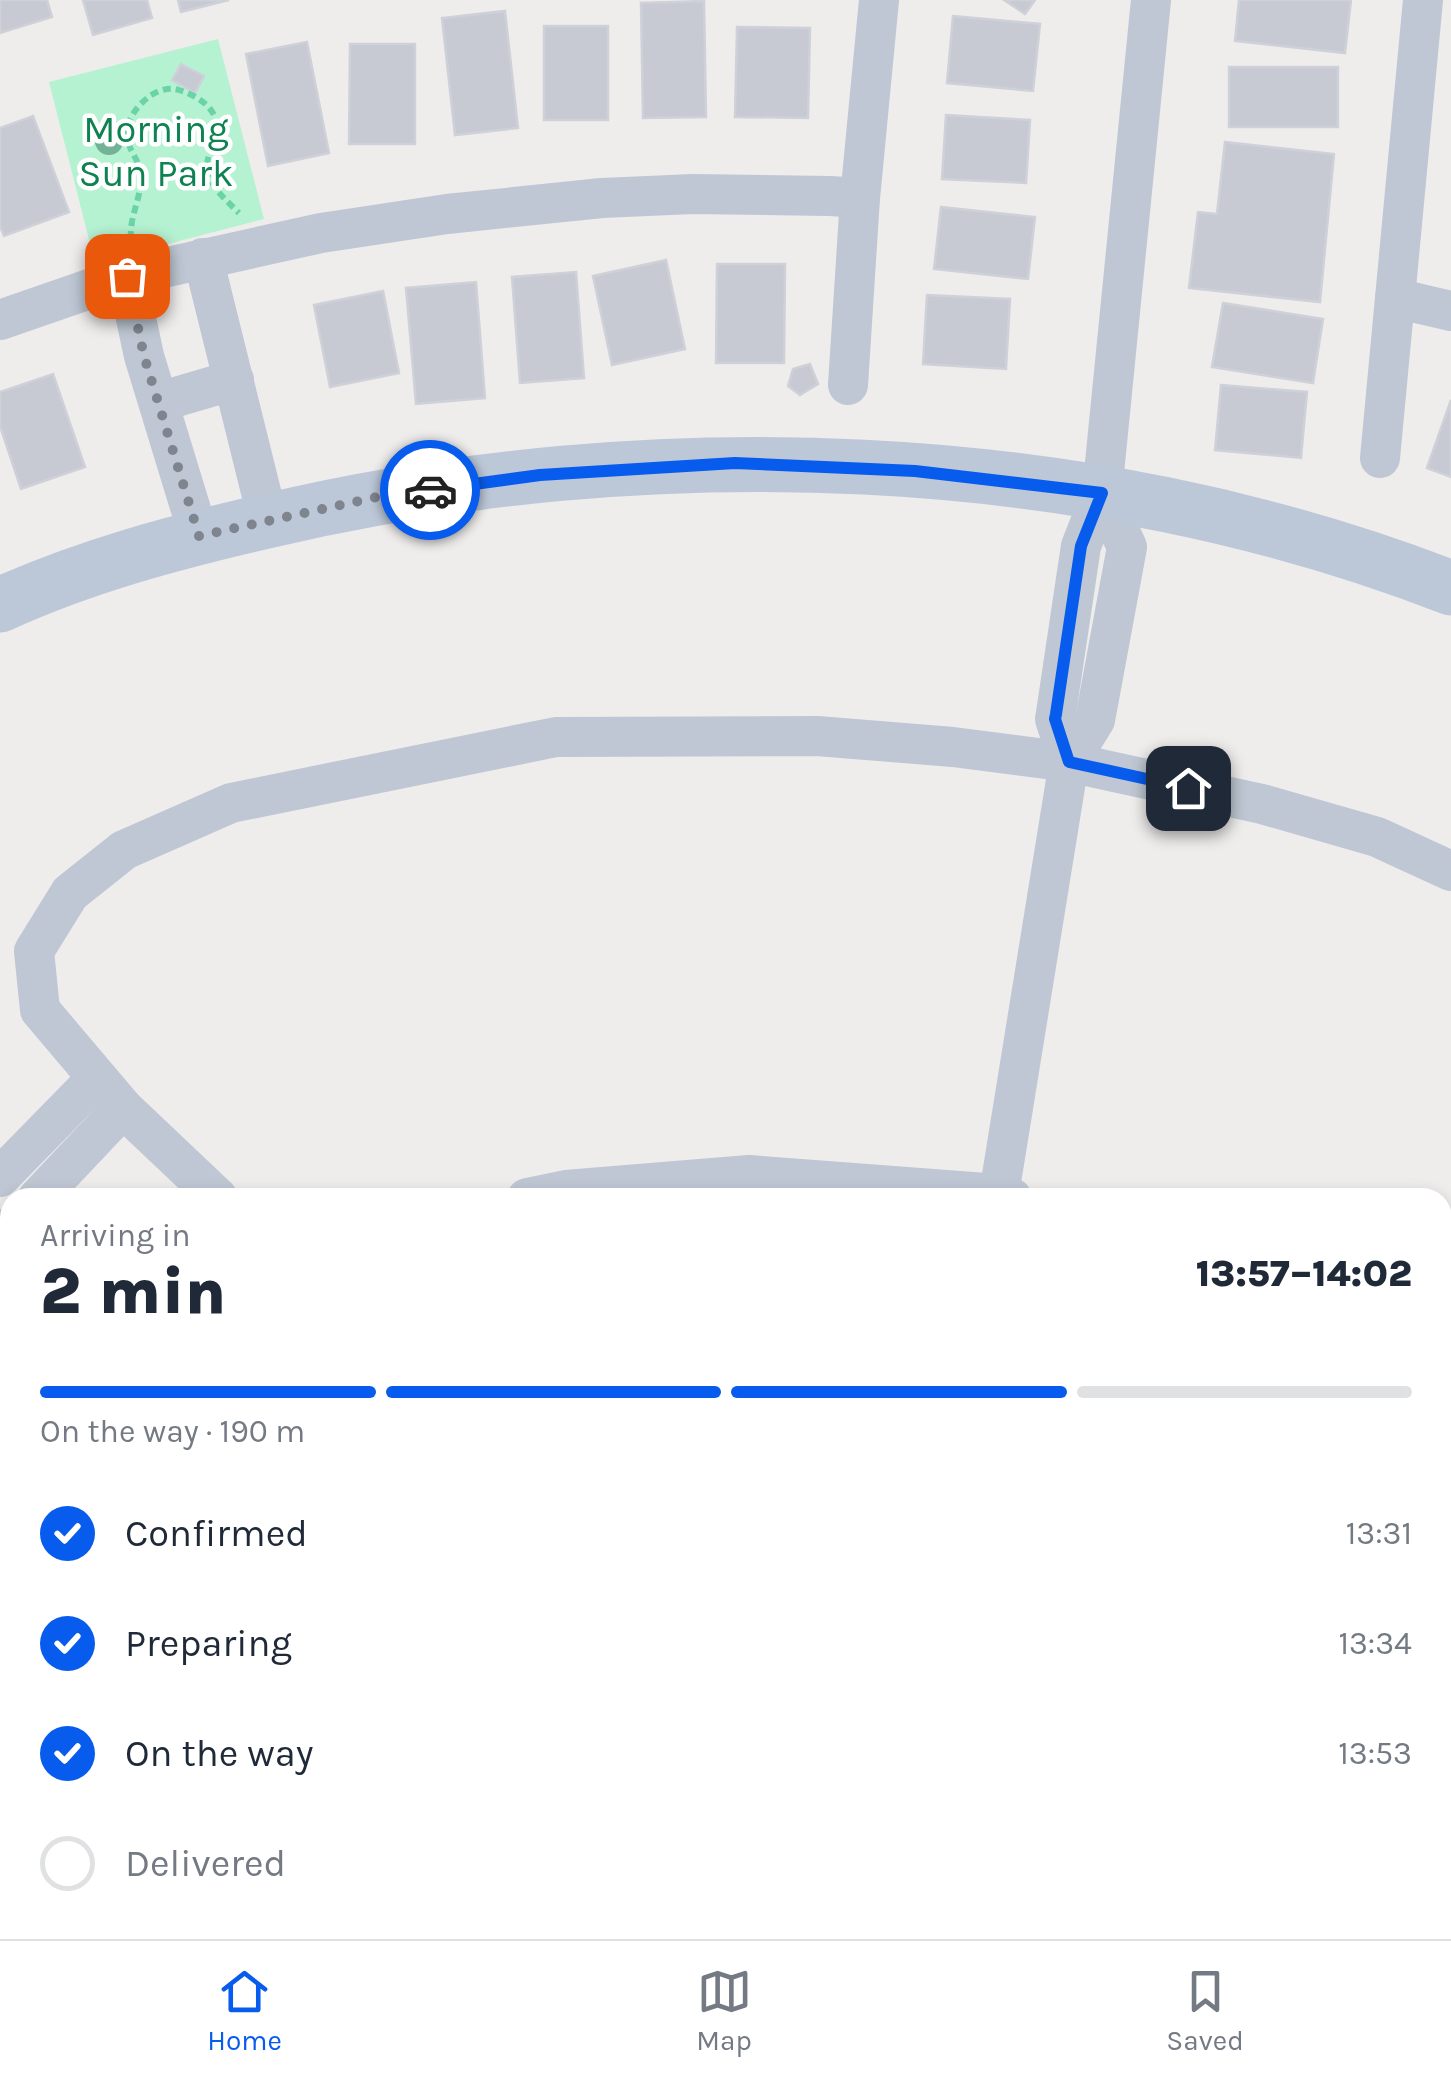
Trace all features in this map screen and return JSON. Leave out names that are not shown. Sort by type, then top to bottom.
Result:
[{"type":"street","points":[[848,385],[860,198],[879,0]]},
{"type":"street","points":[[1069,762],[1055,719],[1081,546],[1102,493],[1151,0]]},
{"type":"street","points":[[1380,458],[1423,0]]},
{"type":"street","points":[[0,320],[129,258],[204,258],[321,233],[447,214],[602,198],[693,194],[860,198]]},
{"type":"street","points":[[129,258],[144,356],[199,536]]},
{"type":"street","points":[[204,258],[268,520]]},
{"type":"street","points":[[1395,298],[1451,311]]},
{"type":"street","points":[[159,402],[234,380]]},
{"type":"street","points":[[0,604],[83,572],[199,536],[382,496],[540,475],[735,463],[915,471],[1102,493],[1290,534],[1451,588]]},
{"type":"street","points":[[1006,1188],[1069,762],[1095,720],[1127,547],[1102,493]]},
{"type":"street","points":[[1070,615],[1114,622]]},
{"type":"street","points":[[207,1188],[123,1108],[40,1010],[34,951],[70,893],[124,850],[231,803],[556,737],[818,736],[1069,762],[1262,804],[1376,838],[1451,871]]},
{"type":"street","points":[[0,1177],[97,1078]]},
{"type":"street","points":[[47,1188],[123,1108]]},
{"type":"street","points":[[590,1188],[749,1175],[907,1188]]},
{"type":"path","points":[[129,258],[130,227],[141,176],[127,140],[128,126],[132,114],[156,92],[171,88],[186,92],[205,104],[217,119],[217,132],[206,164],[208,176],[240,214]]},
{"type":"green space","name":"Morning Sun Park","points":[[218,39],[264,219],[95,263],[49,82]]},
{"type":"building","points":[[0,0],[47,0],[52,17],[0,33]]},
{"type":"building","points":[[83,0],[147,0],[152,18],[93,35]]},
{"type":"building","points":[[178,0],[229,0],[181,12]]},
{"type":"building","points":[[1004,0],[1035,0],[1025,14]]},
{"type":"building","points":[[1239,0],[1351,0],[1345,53],[1235,41]]},
{"type":"building","points":[[704,1],[706,117],[643,118],[641,3]]},
{"type":"building","points":[[505,11],[518,128],[455,135],[442,18]]},
{"type":"building","points":[[953,16],[1040,24],[1033,91],[947,83]]},
{"type":"building","points":[[544,26],[608,26],[608,120],[544,120]]},
{"type":"building","points":[[737,27],[810,28],[808,118],[735,117]]},
{"type":"building","points":[[307,42],[329,153],[268,166],[246,54]]},
{"type":"building","points":[[350,44],[415,44],[415,144],[349,144]]},
{"type":"building","points":[[181,64],[204,76],[195,93],[172,80]]},
{"type":"building","points":[[1229,67],[1338,67],[1338,127],[1229,127]]},
{"type":"building","points":[[946,115],[1030,120],[1026,183],[942,179]]},
{"type":"building","points":[[33,116],[69,212],[4,236],[0,226],[0,128]]},
{"type":"building","points":[[1225,142],[1334,154],[1320,302],[1189,288],[1198,212],[1217,214]]},
{"type":"building","points":[[941,207],[1035,217],[1028,279],[934,269]]},
{"type":"building","points":[[666,260],[685,349],[612,365],[593,276]]},
{"type":"building","points":[[717,264],[785,264],[784,363],[716,363]]},
{"type":"building","points":[[576,272],[584,378],[520,383],[512,277]]},
{"type":"building","points":[[476,282],[485,398],[416,404],[406,288]]},
{"type":"building","points":[[383,291],[399,373],[330,387],[314,305]]},
{"type":"building","points":[[927,295],[1010,299],[1006,369],[923,364]]},
{"type":"building","points":[[1223,303],[1323,319],[1313,383],[1212,367]]},
{"type":"building","points":[[810,364],[818,384],[800,395],[788,386],[793,369]]},
{"type":"building","points":[[53,374],[85,467],[21,489],[0,426],[0,392]]},
{"type":"building","points":[[1221,385],[1307,392],[1301,458],[1215,450]]},
{"type":"building","points":[[1451,400],[1451,477],[1427,468]]},
{"type":"way so far","points":[[127,276],[144,356],[199,536],[310,510],[430,490]]},
{"type":"route","points":[[430,490],[540,475],[735,463],[915,471],[1102,493],[1081,546],[1055,719],[1069,762],[1188,788]]}]
